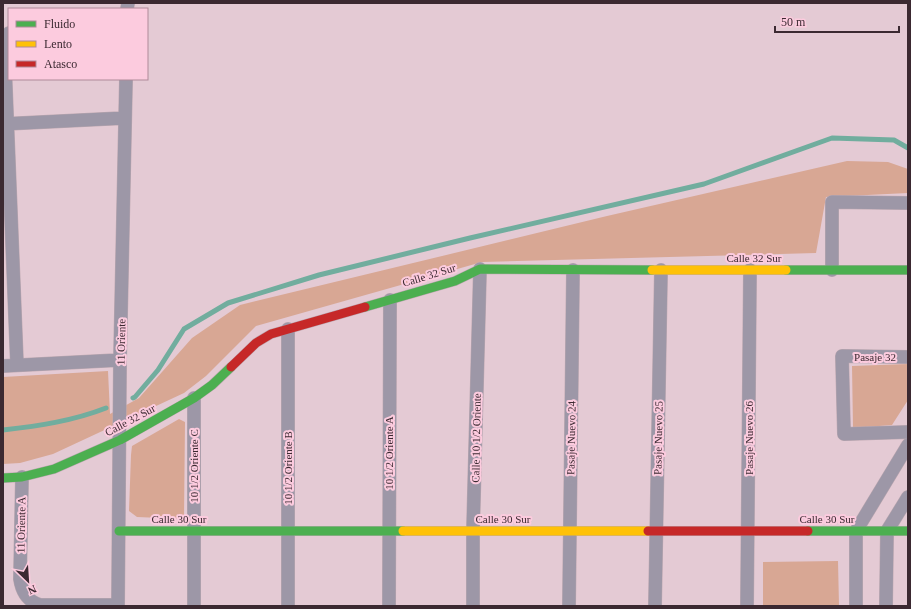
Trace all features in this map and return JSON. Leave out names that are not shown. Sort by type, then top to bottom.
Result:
[{"type":"street","points":[[8,35],[4,41],[5,124],[17,365]]},
{"type":"street","name":"11 Oriente","points":[[118,606],[120,360],[126,80]]},
{"type":"street","points":[[5,124],[125,118]]},
{"type":"street","points":[[832,270],[832,202],[908,203]]},
{"type":"street","name":"Calle 32 Sur","points":[[3,478],[22,477],[54,469],[120,440],[194,398],[212,385],[256,343],[271,334],[455,281],[480,269],[908,270]]},
{"type":"street","name":"Calle 10 1/2 Oriente","points":[[473,606],[480,269]]},
{"type":"street","name":"Pasaje Nuevo 24","points":[[569,606],[573,270]]},
{"type":"street","name":"Pasaje Nuevo 25","points":[[655,606],[661,270]]},
{"type":"street","name":"Pasaje Nuevo 26","points":[[747,606],[750,270]]},
{"type":"street","name":"10 1/2 Oriente A","points":[[389,606],[390,300]]},
{"type":"street","name":"10 1/2 Oriente B","points":[[288,329],[288,606]]},
{"type":"street","name":"Pasaje 32","points":[[908,357],[842,356],[844,434],[908,432]]},
{"type":"street","points":[[3,366],[120,360]]},
{"type":"street","name":"10 1/2 Oriente C","points":[[194,398],[194,606]]},
{"type":"street","points":[[856,606],[856,531],[908,446]]},
{"type":"street","name":"11 Oriente A","points":[[22,477],[20,579],[27,598],[40,604],[118,606]]},
{"type":"street","points":[[886,606],[887,531],[908,497]]},
{"type":"street","name":"Calle 30 Sur","points":[[119,531],[908,531]]},
{"type":"shaded area","points":[[847,161],[888,162],[908,169],[908,193],[826,197],[816,253],[482,262],[256,326],[206,376],[184,393],[53,454],[20,463],[3,464],[3,377],[108,371],[110,414],[139,398],[192,338],[240,305],[607,216]]},
{"type":"shaded area","points":[[908,364],[908,400],[892,425],[853,428],[852,366]]},
{"type":"shaded area","points":[[179,419],[185,422],[184,519],[137,517],[129,511],[132,446]]},
{"type":"shaded area","points":[[838,561],[839,606],[763,606],[763,562]]},
{"type":"waterway","points":[[133,398],[158,370],[184,329],[228,303],[319,275],[470,238],[704,184],[832,138],[894,140],[908,148]]},
{"type":"waterway","points":[[3,430],[55,422],[94,413],[106,408]]},
{"type":"traffic: fast","points":[[365,307],[455,281],[480,269],[652,270]]},
{"type":"traffic: fast","points":[[786,270],[908,270]]},
{"type":"traffic: fast","points":[[3,478],[22,477],[54,469],[120,440],[194,398],[212,385],[231,367]]},
{"type":"traffic: fast","points":[[119,531],[403,531]]},
{"type":"traffic: fast","points":[[808,531],[908,531]]},
{"type":"traffic: slow","points":[[652,270],[786,270]]},
{"type":"traffic: slow","points":[[403,531],[648,531]]},
{"type":"traffic: jam","points":[[231,367],[256,343],[271,334],[365,307]]},
{"type":"traffic: jam","points":[[648,531],[808,531]]}]
